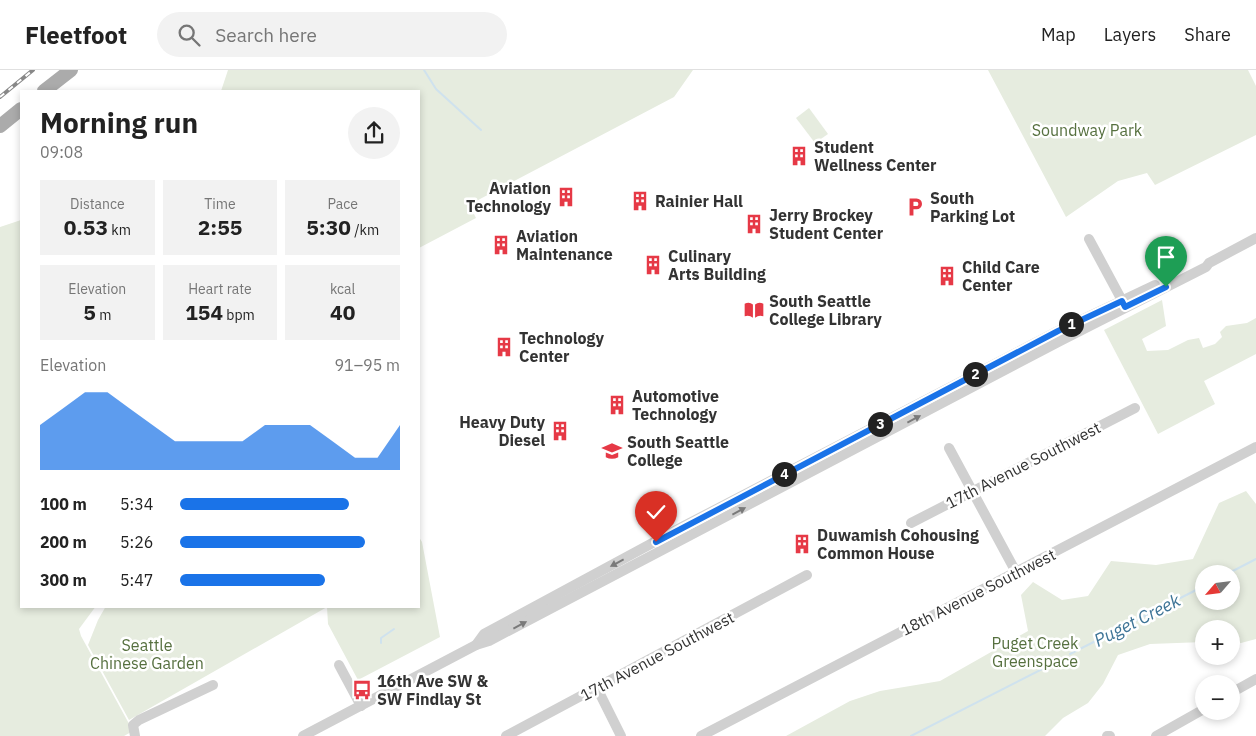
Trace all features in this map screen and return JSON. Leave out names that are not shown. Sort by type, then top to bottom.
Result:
[{"type":"main road","points":[[45,90],[71,70]]},
{"type":"main road","points":[[0,126],[20,110]]},
{"type":"street","points":[[1089,238],[1124,304]]},
{"type":"street","points":[[304,736],[476,645],[489,641],[1124,304],[1206,267],[1209,263],[1256,238]]},
{"type":"street","name":"17th Avenue Southwest","points":[[912,523],[1135,408]]},
{"type":"street","name":"18th Avenue Southwest","points":[[700,736],[1256,447]]},
{"type":"street","points":[[949,448],[1016,572]]},
{"type":"street","name":"17th Avenue Southwest","points":[[506,736],[807,575]]},
{"type":"street","points":[[339,665],[361,706]]},
{"type":"street","points":[[1240,688],[1256,679]]},
{"type":"street","points":[[135,736],[133,725],[139,720],[213,685]]},
{"type":"street","points":[[597,688],[621,736]]},
{"type":"street","points":[[1156,736],[1195,714]]},
{"type":"green space","points":[[228,70],[693,70],[674,97],[480,199],[470,206],[476,218],[420,247],[420,90],[221,90]]},
{"type":"green space","name":"Soundway Park","points":[[988,70],[1248,70],[1256,86],[1256,135],[1155,185],[1147,173],[1118,181],[1066,217]]},
{"type":"green space","points":[[809,108],[828,134],[815,143],[796,118]]},
{"type":"green space","points":[[20,220],[20,608],[95,608],[79,629],[81,636],[133,731],[124,736],[0,736],[0,227]]},
{"type":"green space","points":[[1162,300],[1166,326],[1142,339],[1147,351],[1168,350],[1188,340],[1199,338],[1203,348],[1215,344],[1222,337],[1220,332],[1226,326],[1247,323],[1256,318],[1256,354],[1204,381],[1215,404],[1158,434],[1104,330]]},
{"type":"green space","name":"Puget Creek Greenspace","points":[[1246,491],[1256,504],[1256,639],[1240,643],[1240,620],[1195,620],[1195,642],[1150,644],[1118,655],[1103,684],[1088,703],[1063,718],[1045,736],[786,736],[850,701],[880,691],[940,681],[1028,631],[1021,595],[1033,582],[1062,600],[1088,596],[1111,561],[1156,565],[1193,559],[1219,503]]},
{"type":"green space","name":"Seattle Chinese Garden","points":[[420,539],[440,637],[358,680],[328,624],[327,608],[420,608]]},
{"type":"green space","name":"Seattle Chinese Garden","points":[[105,608],[325,608],[129,720],[88,645]]},
{"type":"waterway","points":[[424,70],[436,89],[481,130]]},
{"type":"waterway","name":"Puget Creek","points":[[1240,567],[1256,559]]},
{"type":"waterway","name":"Puget Creek","points":[[1070,654],[1195,591]]},
{"type":"waterway","points":[[381,643],[381,638],[394,629]]},
{"type":"waterway","name":"Puget Creek","points":[[911,736],[1062,659]]},
{"type":"railway","points":[[0,97],[33,70]]},
{"type":"place","name":"Student Wellness Center","points":[[799,156]]},
{"type":"place","name":"Aviation Technology","points":[[566,197]]},
{"type":"place","name":"Rainier Hall","points":[[640,201]]},
{"type":"place","name":"South Parking Lot","points":[[915,207]]},
{"type":"place","name":"Jerry Brockey Student Center","points":[[754,224]]},
{"type":"place","name":"Aviation Maintenance","points":[[501,245]]},
{"type":"place","name":"Culinary Arts Building","points":[[653,265]]},
{"type":"place","name":"Child Care Center","points":[[947,276]]},
{"type":"place","name":"South Seattle College Library","points":[[754,310]]},
{"type":"place","name":"Technology Center","points":[[504,347]]},
{"type":"place","name":"Automotive Technology","points":[[617,405]]},
{"type":"place","name":"Heavy Duty Diesel","points":[[560,431]]},
{"type":"place","name":"South Seattle College","points":[[612,451]]},
{"type":"place","name":"Duwamish Cohousing Common House","points":[[802,544]]},
{"type":"place","name":"16th Ave SW & SW Findlay St","points":[[362,690]]},
{"type":"route","points":[[656,542],[1090,315],[1122,301],[1125,307],[1166,287]]}]
